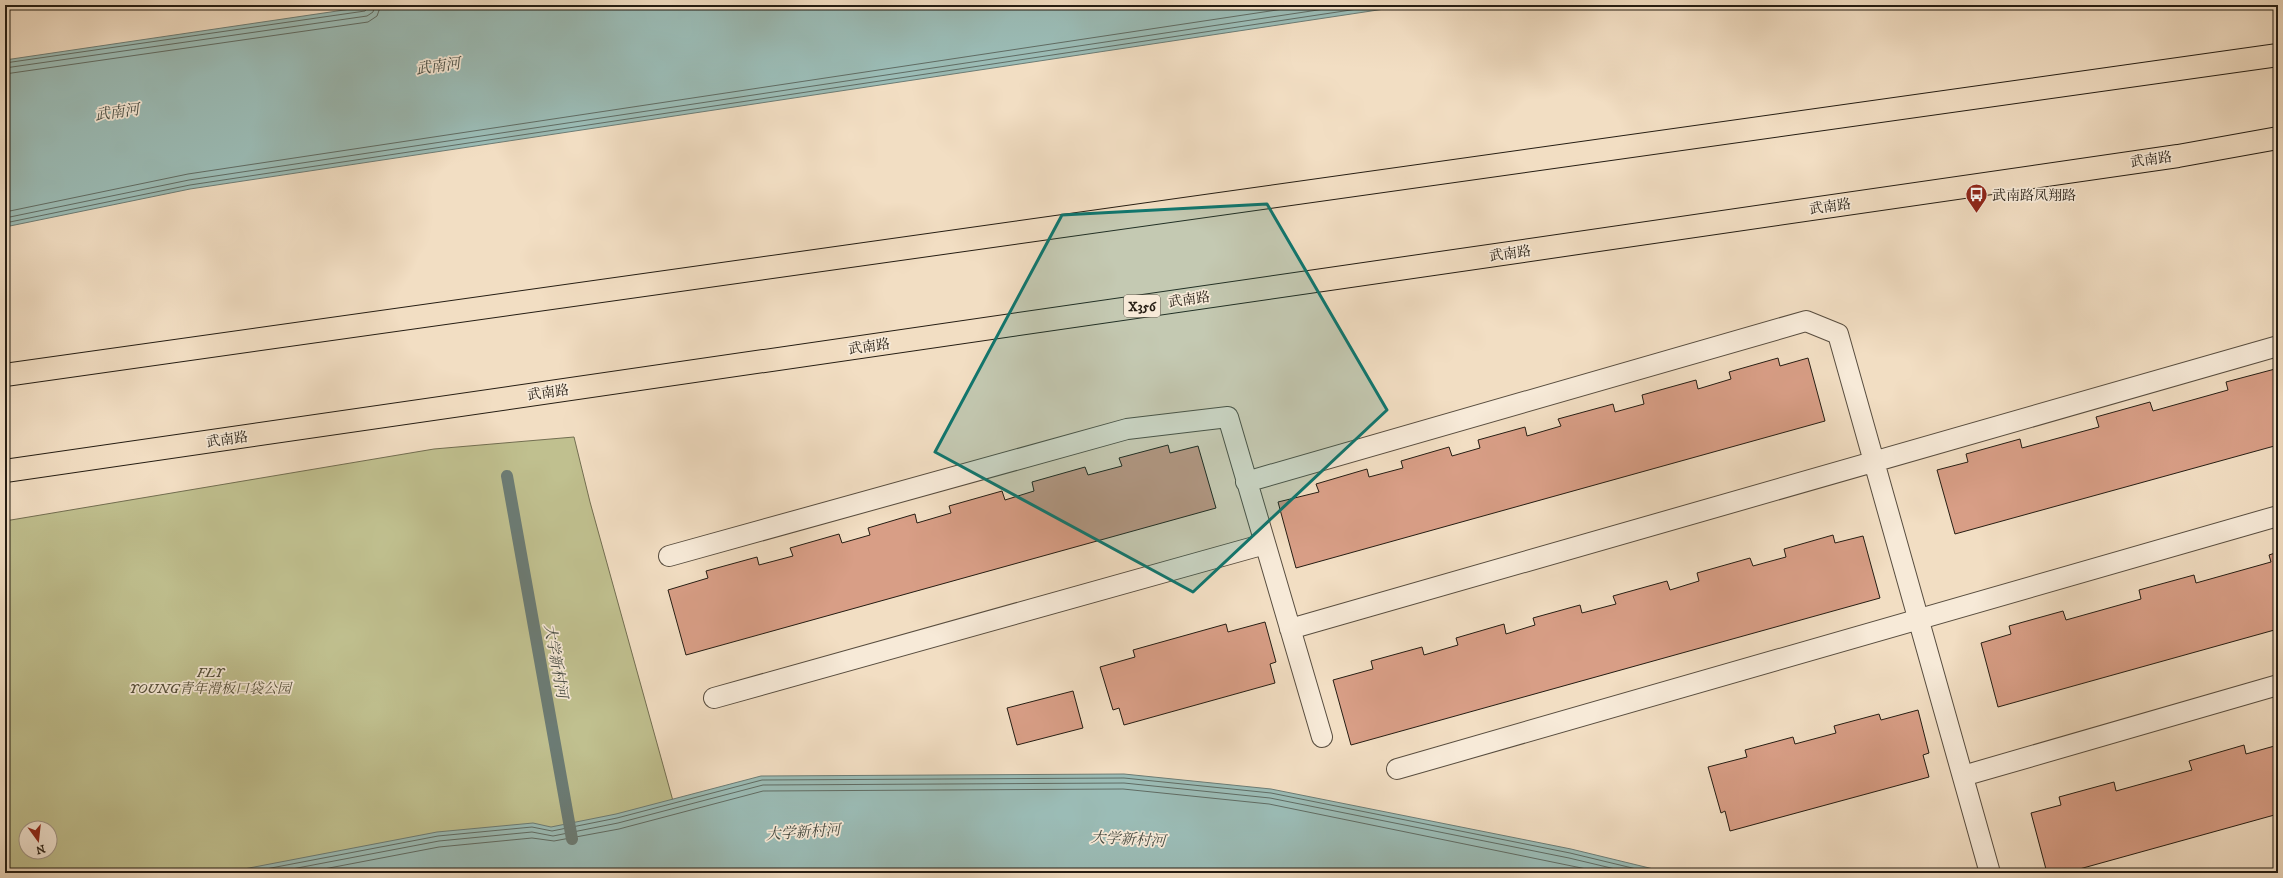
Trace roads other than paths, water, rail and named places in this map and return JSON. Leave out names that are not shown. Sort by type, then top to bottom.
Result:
[{"type":"main road","points":[[5,375],[2278,55]]},
{"type":"main road","name":"武南路","points":[[5,471],[2178,156],[2278,138]]},
{"type":"lane","points":[[1246,482],[1806,321],[1838,334],[1872,461],[1990,873]]},
{"type":"lane","points":[[1290,629],[1872,461],[2278,346]]},
{"type":"lane","points":[[669,556],[1127,429],[1228,417],[1322,737]]},
{"type":"lane","points":[[1397,769],[2278,516]]},
{"type":"lane","points":[[714,698],[1265,544]]},
{"type":"lane","points":[[1963,776],[2278,685]]},
{"type":"water","name":"武南河","points":[[378,5],[1411,5],[190,189],[5,227],[5,60]]},
{"type":"water","points":[[1124,774],[1271,789],[1571,849],[1670,873],[223,873],[437,832],[533,823],[551,827],[616,814],[761,776]]},
{"type":"waterway","name":"大学新村河","points":[[507,476],[572,839]]},
{"type":"place","name":"武南路凤翔路","points":[[1977,214]]},
{"type":"park label","name":"FLY YOUNG青年滑板口袋公园","points":[[210,680]]}]
